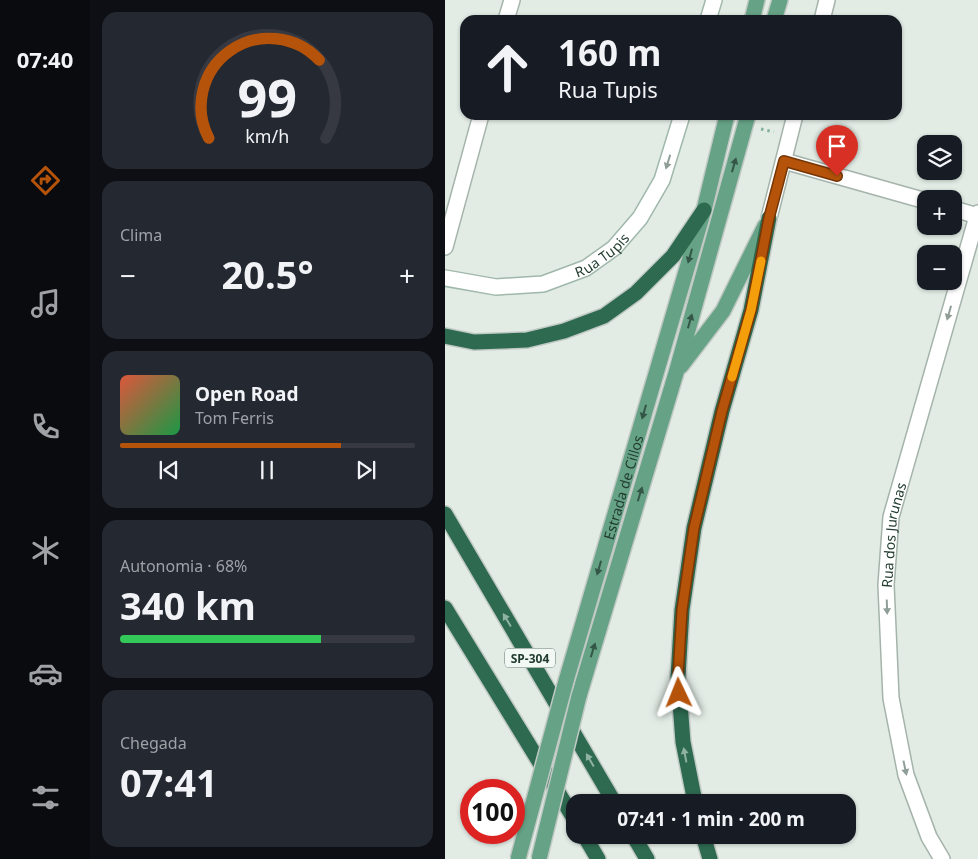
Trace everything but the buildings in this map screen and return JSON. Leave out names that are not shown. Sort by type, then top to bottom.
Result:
[{"type":"highway","points":[[445,336],[474,342],[527,340],[564,331],[604,316],[636,293],[673,256],[704,210]]},
{"type":"highway","points":[[693,794],[683,742],[678,677],[682,610],[694,528],[722,411],[751,310],[769,218]]},
{"type":"highway","name":"SP-304","points":[[445,514],[609,794]]},
{"type":"highway","name":"SP-304","points":[[445,608],[566,805]]},
{"type":"highway","points":[[589,844],[597,859]]},
{"type":"highway","points":[[638,844],[647,859]]},
{"type":"highway","points":[[706,844],[710,859]]},
{"type":"main road","points":[[753,15],[757,0]]},
{"type":"main road","points":[[776,15],[780,0]]},
{"type":"main road","name":"Estrada de Cillos","points":[[518,859],[565,681],[704,210],[726,120]]},
{"type":"main road","name":"Estrada de Cillos","points":[[539,859],[579,696],[676,373],[747,120]]},
{"type":"main road","points":[[676,373],[723,311],[769,218]]},
{"type":"street","points":[[508,15],[512,0]]},
{"type":"street","points":[[710,15],[714,0]]},
{"type":"street","points":[[823,15],[827,0]]},
{"type":"street","points":[[445,247],[480,120]]},
{"type":"street","name":"Rua Tupis","points":[[445,278],[496,287],[543,284],[586,268],[614,248],[640,218],[662,180],[680,120]]},
{"type":"street","points":[[769,218],[794,120]]},
{"type":"street","points":[[784,161],[917,198]]},
{"type":"street","points":[[962,211],[978,215]]},
{"type":"street","name":"Rua dos Jurunas","points":[[942,859],[929,837],[906,775],[891,698],[886,586],[891,517],[978,215]]},
{"type":"slow traffic","points":[[732,377],[751,310],[761,261]]},
{"type":"route","points":[[679,693],[678,677],[682,610],[694,528],[722,411],[751,310],[769,218],[784,161],[837,176]]}]
